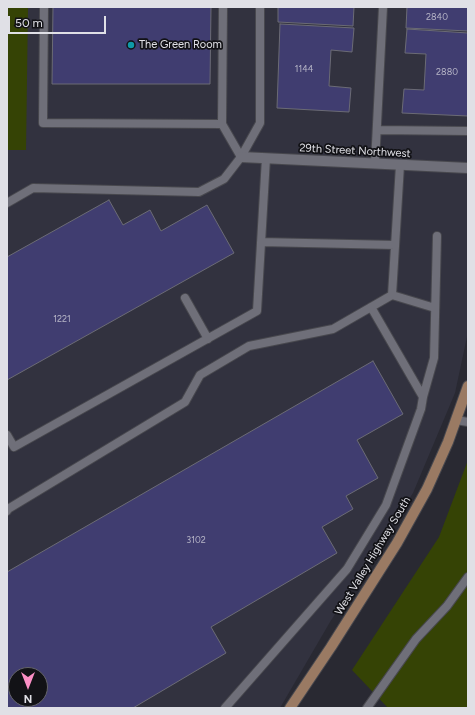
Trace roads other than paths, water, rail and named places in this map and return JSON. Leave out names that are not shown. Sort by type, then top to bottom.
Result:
[{"type":"main road","name":"West Valley Highway South","points":[[290,708],[331,647],[397,543],[427,490],[456,420],[468,386]]},
{"type":"street","name":"29th Street Northwest","points":[[241,157],[468,168]]},
{"type":"lane","points":[[44,7],[43,124],[222,124]]},
{"type":"lane","points":[[223,7],[222,124],[241,157]]},
{"type":"lane","points":[[7,203],[32,188],[199,192],[224,179],[241,157],[260,123],[260,7]]},
{"type":"lane","points":[[375,163],[383,7]]},
{"type":"lane","points":[[377,130],[468,131]]},
{"type":"lane","points":[[7,435],[14,447],[257,311],[266,158]]},
{"type":"lane","points":[[392,295],[400,165]]},
{"type":"lane","points":[[225,708],[347,569],[386,505],[421,409],[434,358],[437,236]]},
{"type":"lane","points":[[261,242],[395,245]]},
{"type":"lane","points":[[7,511],[185,402],[200,375],[249,346],[333,329],[392,295],[435,308]]},
{"type":"lane","points":[[185,298],[208,339]]},
{"type":"lane","points":[[371,307],[423,397]]},
{"type":"lane","points":[[456,420],[468,422]]},
{"type":"lane","points":[[367,708],[416,639],[447,606],[468,577]]},
{"type":"place","name":"The Green Room","points":[[131,45]]}]
